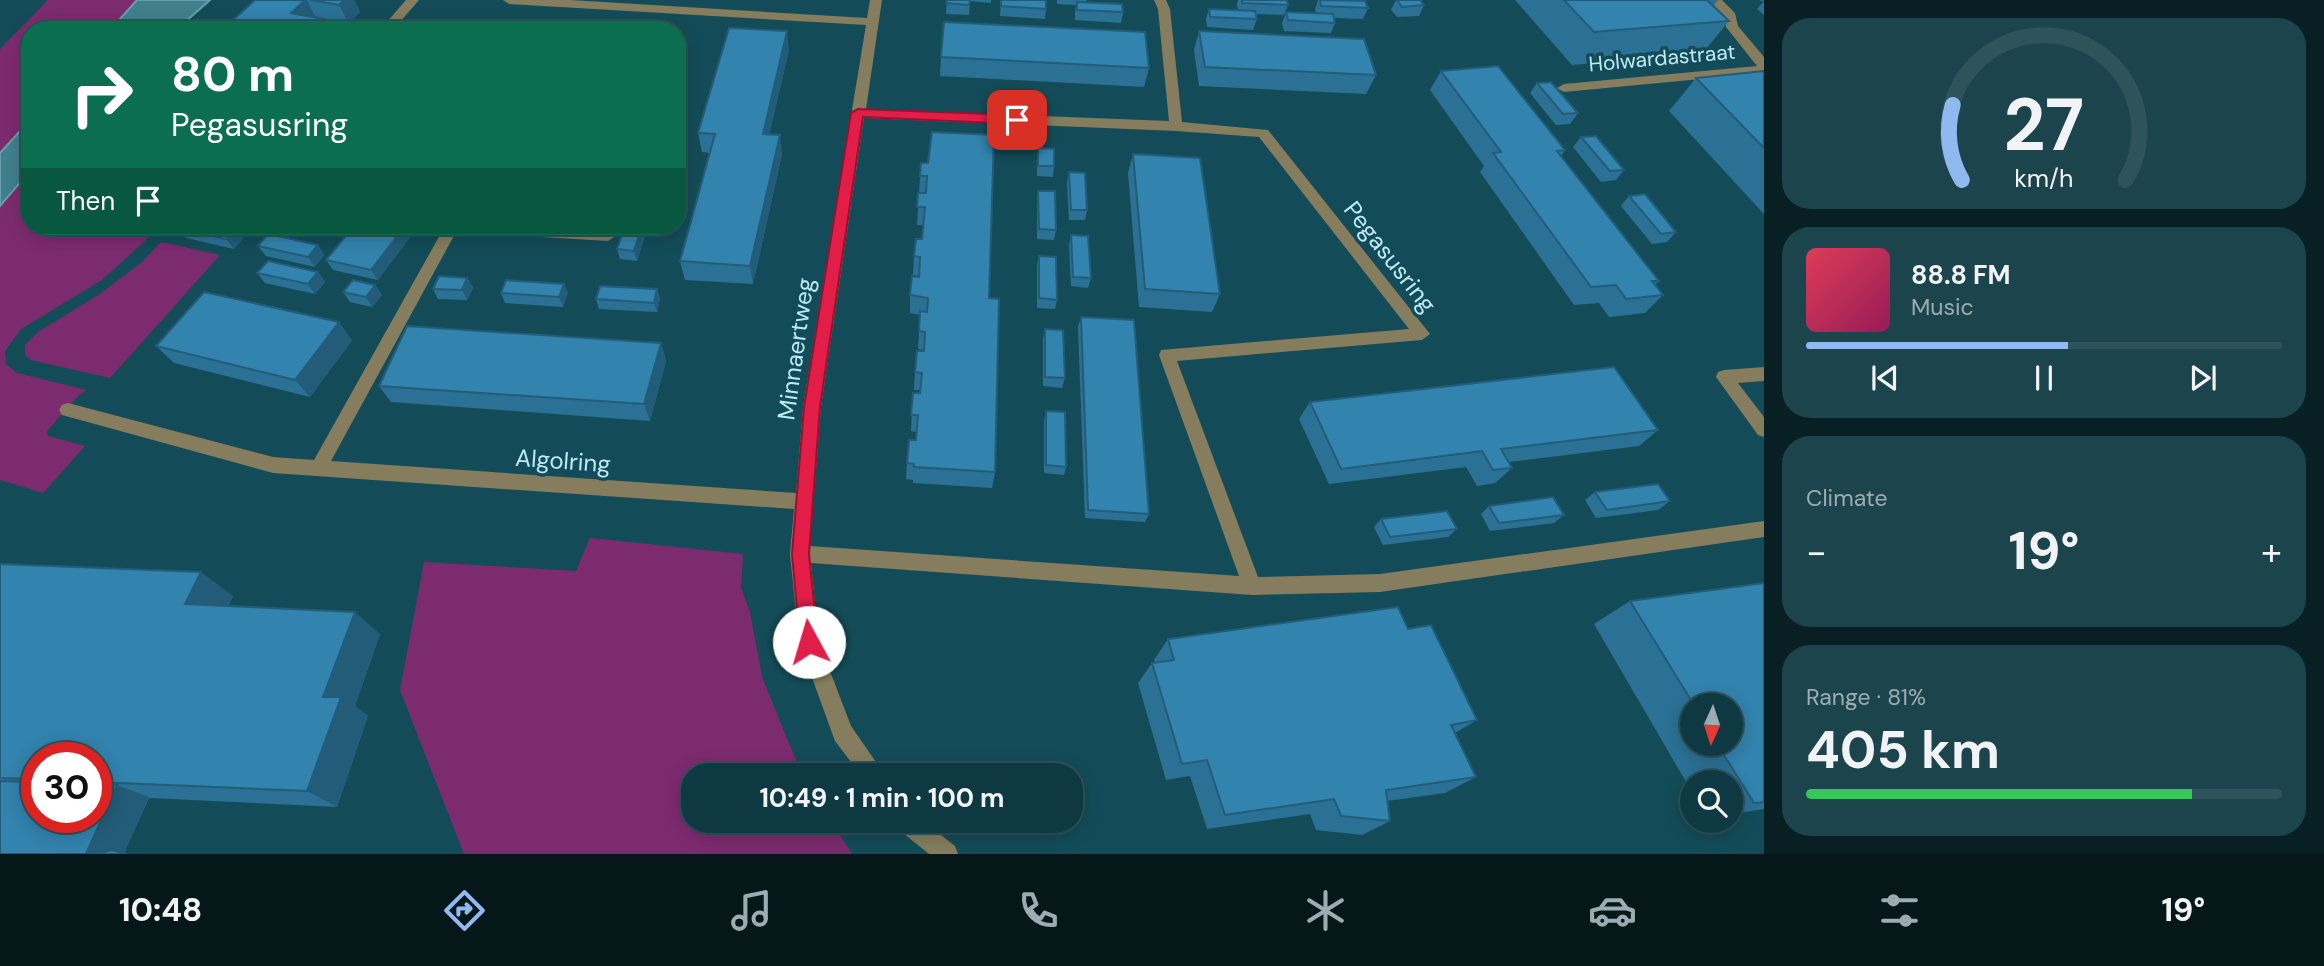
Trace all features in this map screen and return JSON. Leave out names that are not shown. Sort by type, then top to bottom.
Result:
[{"type":"street","points":[[394,21],[413,0]]},
{"type":"street","points":[[509,0],[873,22]]},
{"type":"street","name":"Minnaertweg","points":[[864,763],[843,733],[809,642],[800,554],[812,407],[876,0]]},
{"type":"street","points":[[1160,0],[1164,9],[1176,126]]},
{"type":"street","name":"Holwardastraat","points":[[1714,0],[1731,16],[1732,27],[1764,67]]},
{"type":"street","name":"Holwardastraat","points":[[1564,88],[1764,67]]},
{"type":"street","name":"Pegasusring","points":[[858,113],[1176,126],[1263,133],[1422,334],[1167,355],[1252,586]]},
{"type":"street","points":[[318,469],[447,235]]},
{"type":"street","points":[[592,235],[608,236]]},
{"type":"street","points":[[1764,374],[1724,377],[1764,430]]},
{"type":"street","name":"Algolring","points":[[68,410],[273,465],[805,502]]},
{"type":"street","points":[[800,554],[1252,586],[1380,583],[1764,529]]},
{"type":"street","points":[[921,833],[947,854]]},
{"type":"shaded area","points":[[48,0],[137,0],[118,21],[27,21]]},
{"type":"shaded area","points":[[21,28],[21,130],[0,153],[0,49]]},
{"type":"shaded area","points":[[21,182],[21,235],[151,235],[102,280],[21,329],[5,351],[6,364],[17,373],[87,390],[79,395],[47,431],[48,436],[85,446],[43,493],[0,480],[0,206]]},
{"type":"shaded area","points":[[161,242],[220,255],[110,378],[31,360],[25,355],[25,345],[38,332],[100,294],[142,262]]},
{"type":"shaded area","points":[[590,538],[743,554],[741,588],[750,612],[762,677],[797,763],[681,763],[681,833],[839,833],[852,854],[464,854],[400,690],[424,562],[576,571]]},
{"type":"water","points":[[137,0],[210,0],[186,21],[118,21]]},
{"type":"water","points":[[21,130],[21,182],[0,206],[0,153]]},
{"type":"building","points":[[255,0],[305,0],[291,13],[324,19],[322,21],[232,21]]},
{"type":"building","points":[[311,0],[344,0],[339,5]]},
{"type":"building","points":[[947,0],[970,0],[969,5],[946,3]]},
{"type":"building","points":[[1001,0],[1046,0],[1046,9],[1001,6]]},
{"type":"building","points":[[1242,0],[1287,0],[1288,5],[1242,3]]},
{"type":"building","points":[[1320,0],[1365,1],[1368,8],[1321,6]]},
{"type":"building","points":[[1397,0],[1420,0],[1424,5],[1402,7]]},
{"type":"building","points":[[1564,0],[1707,0],[1729,21],[1594,32]]},
{"type":"building","points":[[1077,2],[1122,4],[1123,12],[1077,10]]},
{"type":"building","points":[[1209,9],[1255,11],[1257,19],[1210,17]]},
{"type":"building","points":[[1286,12],[1333,14],[1335,23],[1288,20]]},
{"type":"building","points":[[944,22],[1145,32],[1149,68],[941,57]]},
{"type":"building","points":[[729,28],[787,31],[763,134],[780,135],[750,266],[680,261],[715,134],[698,133]]},
{"type":"building","points":[[1199,31],[1364,39],[1376,75],[1205,67]]},
{"type":"building","points":[[1498,66],[1565,150],[1557,151],[1659,281],[1652,281],[1663,295],[1626,299],[1616,285],[1591,287],[1493,153],[1501,152],[1441,71]]},
{"type":"building","points":[[1764,71],[1764,148],[1696,78]]},
{"type":"building","points":[[1551,82],[1578,113],[1563,114],[1537,83]]},
{"type":"building","points":[[932,132],[994,135],[989,298],[999,299],[995,472],[914,467],[914,464],[907,463],[909,440],[916,440],[918,415],[911,415],[913,393],[920,393],[922,373],[915,372],[917,351],[924,351],[925,332],[919,331],[920,311],[927,312],[928,298],[910,295],[912,276],[919,277],[920,257],[914,256],[916,239],[922,239],[925,207],[917,207],[918,193],[926,193],[927,176],[920,176],[921,163],[928,163]]},
{"type":"building","points":[[1596,136],[1624,170],[1610,171],[1581,137]]},
{"type":"building","points":[[1038,148],[1054,149],[1054,166],[1038,166]]},
{"type":"building","points":[[1133,154],[1200,158],[1220,294],[1145,289]]},
{"type":"building","points":[[1069,172],[1085,173],[1087,210],[1071,210]]},
{"type":"building","points":[[1038,191],[1055,191],[1056,230],[1039,229]]},
{"type":"building","points":[[1645,194],[1676,232],[1661,234],[1629,196]]},
{"type":"building","points":[[209,235],[229,235],[226,239]]},
{"type":"building","points":[[267,235],[318,245],[308,257],[258,246]]},
{"type":"building","points":[[347,235],[398,235],[371,270],[326,260]]},
{"type":"building","points":[[622,235],[639,235],[634,251],[617,249]]},
{"type":"building","points":[[1071,235],[1088,236],[1091,278],[1073,277]]},
{"type":"building","points":[[1039,256],[1056,257],[1057,300],[1039,298]]},
{"type":"building","points":[[268,261],[318,272],[308,284],[257,273]]},
{"type":"building","points":[[439,276],[467,278],[462,290],[433,289]]},
{"type":"building","points":[[353,280],[375,285],[366,297],[343,292]]},
{"type":"building","points":[[506,280],[564,284],[559,297],[501,293]]},
{"type":"building","points":[[600,286],[657,289],[654,303],[596,299]]},
{"type":"building","points":[[204,292],[339,322],[295,380],[156,346]]},
{"type":"building","points":[[1081,317],[1134,320],[1149,514],[1088,510]]},
{"type":"building","points":[[407,326],[661,343],[644,404],[379,386]]},
{"type":"building","points":[[1045,329],[1063,330],[1065,378],[1045,377]]},
{"type":"building","points":[[1614,367],[1658,430],[1501,449],[1512,468],[1493,470],[1482,451],[1341,469],[1310,402]]},
{"type":"building","points":[[1046,411],[1065,412],[1066,467],[1046,465]]},
{"type":"building","points":[[1658,484],[1670,501],[1607,510],[1595,492]]},
{"type":"building","points":[[1553,497],[1564,515],[1499,523],[1489,506]]},
{"type":"building","points":[[1447,511],[1457,529],[1390,537],[1381,519]]},
{"type":"building","points":[[0,564],[201,572],[185,604],[355,612],[323,697],[341,697],[307,791],[112,783],[112,742],[21,742],[21,779],[0,778]]},
{"type":"building","points":[[1764,583],[1764,802],[1754,803],[1743,785],[1743,770],[1733,770],[1725,756],[1743,756],[1743,693],[1687,693],[1630,601]]},
{"type":"building","points":[[1398,607],[1408,629],[1431,625],[1477,720],[1451,725],[1476,777],[1386,790],[1390,821],[1341,816],[1334,799],[1225,815],[1207,760],[1182,764],[1152,663],[1174,660],[1168,639]]},
{"type":"building","points":[[0,781],[21,782],[21,833],[95,833],[86,854],[0,854]]},
{"type":"building","points":[[111,850],[127,854],[98,854]]},
{"type":"route","points":[[809,642],[800,554],[812,407],[858,113],[1017,120]]}]
